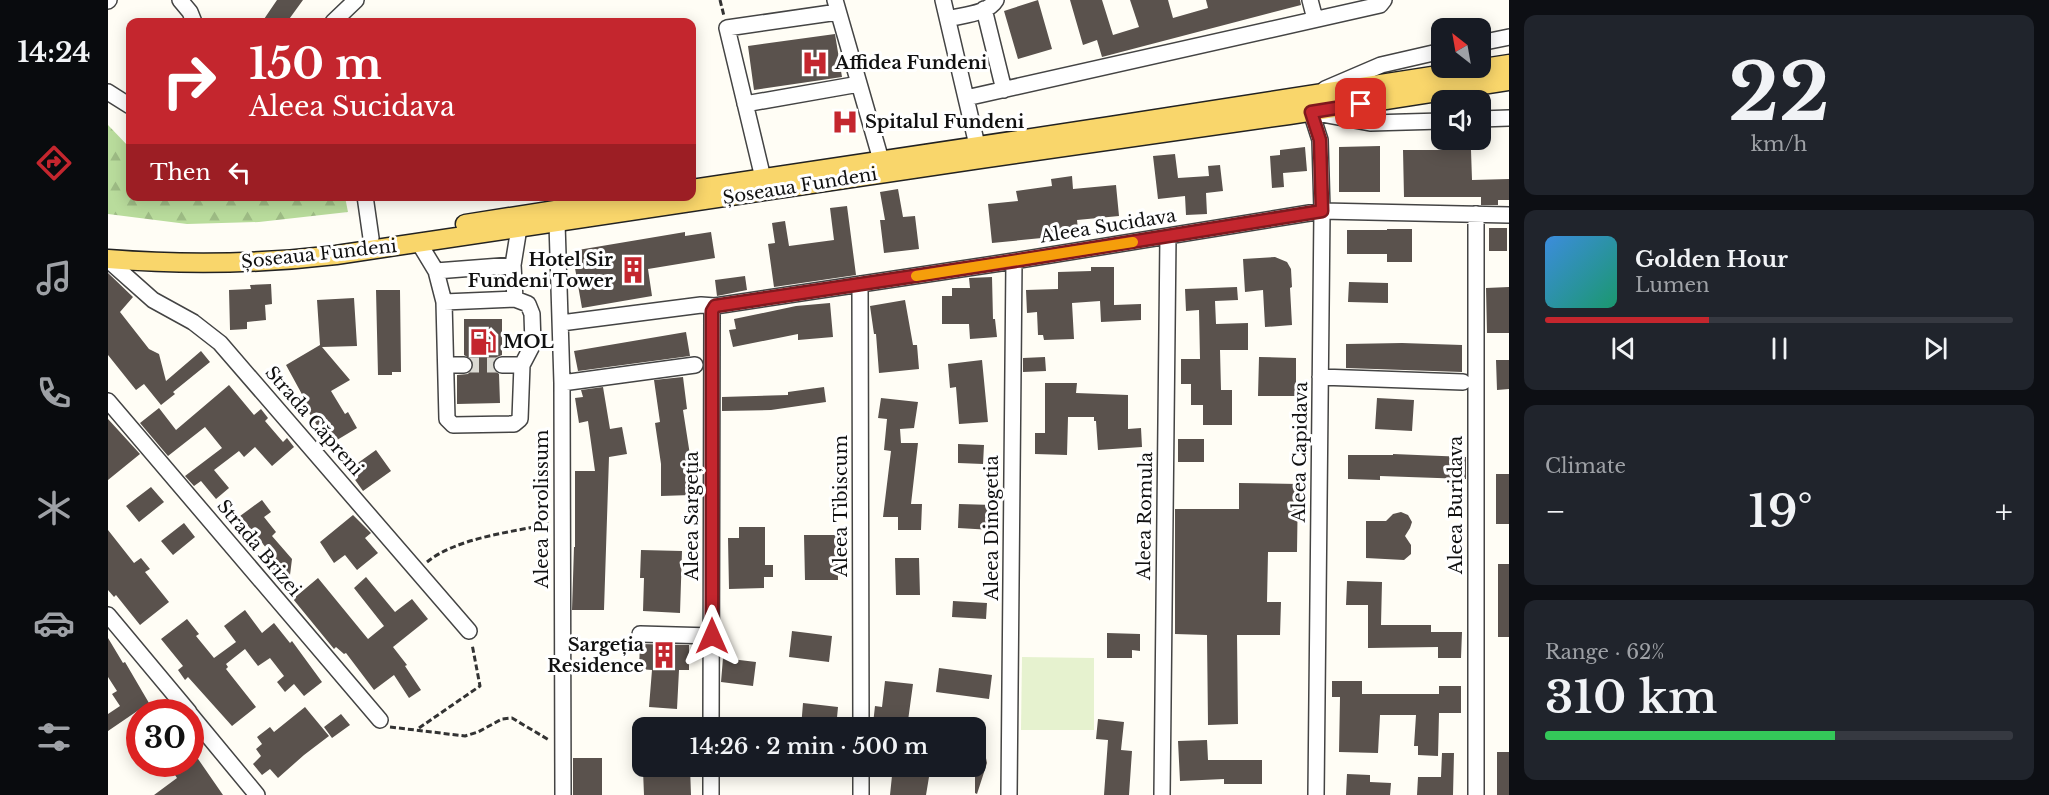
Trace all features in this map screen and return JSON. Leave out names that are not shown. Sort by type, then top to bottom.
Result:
[{"type":"main road","name":"Șoseaua Fundeni","points":[[108,260],[189,264],[259,262],[419,243],[980,159],[1346,98],[1509,64]]},
{"type":"main road","name":"Șoseaua Fundeni","points":[[1346,98],[1509,81]]},
{"type":"main road","name":"Șoseaua Fundeni","points":[[696,188],[977,145],[1311,104]]},
{"type":"main road","name":"Șoseaua Fundeni","points":[[108,247],[221,252],[302,247],[612,201]]},
{"type":"street","points":[[180,0],[192,18]]},
{"type":"street","points":[[337,18],[356,0]]},
{"type":"street","points":[[943,0],[977,145]]},
{"type":"street","points":[[1310,0],[1315,20]]},
{"type":"street","points":[[966,98],[1380,5],[1384,0]]},
{"type":"street","points":[[948,19],[990,5],[1004,90]]},
{"type":"street","points":[[763,178],[727,28],[837,6],[881,160]]},
{"type":"street","points":[[1491,41],[1509,37]]},
{"type":"street","name":"Șoseaua Fundeni","points":[[1311,104],[1369,69],[1431,54]]},
{"type":"street","points":[[745,104],[859,84]]},
{"type":"street","points":[[108,92],[126,103]]},
{"type":"street","name":"Șoseaua Fundeni","points":[[1311,104],[1370,123],[1431,121]]},
{"type":"street","name":"Aleea Capidava","points":[[1311,104],[1320,140],[1322,211],[1316,795]]},
{"type":"street","points":[[1491,119],[1509,118]]},
{"type":"street","points":[[366,201],[371,238]]},
{"type":"street","name":"Aleea Sucidava","points":[[561,323],[701,304],[715,306],[1322,211],[1509,215]]},
{"type":"street","name":"Aleea Buridava","points":[[1476,214],[1476,795]]},
{"type":"street","name":"Aleea Porolissum","points":[[557,223],[562,383],[563,795]]},
{"type":"street","points":[[515,299],[513,265],[519,228]]},
{"type":"street","name":"Aleea Romula","points":[[1162,795],[1167,236]]},
{"type":"street","points":[[419,243],[436,271],[444,302],[447,419],[453,424],[514,424],[518,422],[522,365],[533,344],[532,314],[528,304],[515,299],[444,302]]},
{"type":"street","name":"Strada Căpreni","points":[[108,260],[153,300],[200,327],[220,343],[470,631]]},
{"type":"street","name":"Aleea Dinogetia","points":[[1009,795],[1014,261]]},
{"type":"street","points":[[436,271],[513,265]]},
{"type":"street","name":"Aleea Tibiscum","points":[[860,284],[861,717]]},
{"type":"street","name":"Aleea Sargeția","points":[[711,717],[712,311],[715,306]]},
{"type":"street","points":[[502,364],[522,365]]},
{"type":"street","points":[[447,365],[464,365]]},
{"type":"street","points":[[562,383],[695,365]]},
{"type":"street","points":[[1320,377],[1463,382]]},
{"type":"street","name":"Strada Brizei","points":[[108,401],[380,720]]},
{"type":"street","points":[[108,615],[178,699]]},
{"type":"street","points":[[640,634],[712,636]]},
{"type":"street","points":[[204,730],[257,795]]},
{"type":"street","points":[[711,777],[711,795]]},
{"type":"street","points":[[861,777],[861,795]]},
{"type":"path","points":[[417,570],[436,555],[468,543],[562,521]]},
{"type":"path","points":[[418,729],[480,686],[470,631]]},
{"type":"path","points":[[380,720],[392,728],[418,729],[465,736],[502,719],[512,718],[546,739],[563,743]]},
{"type":"green space","points":[[108,125],[126,144],[126,201],[346,201],[348,212],[259,222],[187,224],[108,214]]},
{"type":"green space","points":[[1022,657],[1094,658],[1094,730],[1021,730]]},
{"type":"building","points":[[277,0],[303,0],[290,18],[265,18]]},
{"type":"building","points":[[1038,0],[1052,49],[1018,59],[1004,11]]},
{"type":"building","points":[[1070,0],[1102,0],[1113,35],[1139,27],[1130,0],[1168,0],[1173,18],[1208,8],[1206,0],[1300,0],[1301,5],[1102,57],[1097,40],[1083,45]]},
{"type":"building","points":[[835,34],[842,77],[754,90],[748,46]]},
{"type":"building","points":[[1380,146],[1380,192],[1339,192],[1339,147]]},
{"type":"building","points":[[1305,147],[1307,171],[1283,173],[1284,187],[1272,188],[1270,156],[1280,155],[1280,150]]},
{"type":"building","points":[[1403,150],[1471,150],[1472,180],[1509,179],[1509,200],[1498,200],[1498,205],[1481,205],[1481,197],[1404,197]]},
{"type":"building","points":[[1175,154],[1178,178],[1209,176],[1208,166],[1220,165],[1223,191],[1206,193],[1207,214],[1186,215],[1185,196],[1158,199],[1153,156]]},
{"type":"building","points":[[1072,176],[1073,189],[1116,185],[1119,216],[1077,220],[1078,229],[1051,233],[1052,237],[992,243],[988,204],[1018,201],[1016,191],[1052,186],[1051,179]]},
{"type":"building","points":[[898,189],[903,217],[915,216],[919,249],[884,253],[880,220],[885,220],[880,192]]},
{"type":"building","points":[[847,206],[856,275],[774,287],[768,244],[775,243],[772,223],[785,221],[789,246],[834,240],[830,208]]},
{"type":"building","points":[[1489,228],[1507,228],[1507,251],[1489,251]]},
{"type":"building","points":[[1412,229],[1412,262],[1387,262],[1387,254],[1347,254],[1347,230]]},
{"type":"building","name":"Hotel Sir Fundeni Tower","points":[[685,232],[685,236],[711,232],[715,258],[648,269],[652,296],[582,308],[572,251]]},
{"type":"building","points":[[1275,257],[1287,262],[1291,269],[1292,325],[1265,327],[1263,290],[1245,292],[1243,259]]},
{"type":"building","points":[[1091,267],[1114,267],[1114,305],[1141,304],[1141,320],[1101,322],[1100,301],[1072,303],[1074,339],[1044,340],[1043,335],[1038,335],[1037,312],[1027,313],[1026,290],[1058,289],[1058,272],[1091,271]]},
{"type":"building","points":[[108,273],[133,297],[120,312],[149,349],[159,354],[166,381],[201,351],[210,362],[173,392],[175,394],[161,405],[144,384],[136,390],[108,355]]},
{"type":"building","points":[[745,276],[747,290],[717,296],[715,280]]},
{"type":"building","points":[[992,277],[993,319],[995,319],[997,337],[970,339],[969,324],[942,324],[942,296],[952,296],[952,288],[970,288],[969,278]]},
{"type":"building","points":[[1349,282],[1388,283],[1388,303],[1348,302]]},
{"type":"building","points":[[271,284],[272,304],[265,305],[266,320],[247,322],[247,329],[230,330],[229,290],[251,289],[250,285]]},
{"type":"building","points":[[1237,287],[1238,300],[1215,301],[1216,324],[1248,323],[1248,350],[1220,350],[1221,390],[1232,390],[1232,425],[1203,425],[1203,405],[1191,405],[1191,384],[1181,384],[1181,359],[1200,359],[1199,310],[1186,311],[1185,289]]},
{"type":"building","points":[[1509,287],[1509,333],[1487,333],[1486,288]]},
{"type":"building","points":[[376,290],[400,290],[401,372],[392,372],[392,375],[378,375]]},
{"type":"building","points":[[354,298],[357,346],[322,347],[350,380],[331,391],[345,414],[348,412],[357,428],[332,443],[321,425],[318,427],[308,411],[310,409],[286,365],[320,345],[317,300]]},
{"type":"building","points":[[905,300],[913,345],[917,345],[919,369],[879,373],[876,334],[874,334],[870,306]]},
{"type":"building","points":[[830,303],[833,337],[798,340],[798,334],[733,347],[729,330],[736,329],[734,319],[796,306]]},
{"type":"building","points":[[464,319],[502,319],[502,355],[497,357],[492,364],[494,370],[499,374],[500,403],[457,404],[457,375],[468,374],[474,366],[472,360],[464,355]]},
{"type":"building","points":[[686,332],[690,356],[578,371],[574,351]]},
{"type":"building","points":[[1346,344],[1462,345],[1462,372],[1346,368]]},
{"type":"building","points":[[1045,357],[1046,371],[1023,372],[1023,358]]},
{"type":"building","points":[[1259,357],[1296,358],[1296,396],[1258,396]]},
{"type":"building","points":[[982,360],[988,422],[959,424],[956,387],[950,388],[948,364]]},
{"type":"building","points":[[1496,360],[1509,360],[1509,389],[1497,390]]},
{"type":"building","points":[[683,377],[687,409],[683,410],[690,455],[691,495],[661,496],[661,464],[655,423],[660,422],[654,380]]},
{"type":"building","points":[[1045,383],[1077,383],[1076,393],[1128,395],[1128,429],[1141,428],[1142,447],[1098,450],[1094,417],[1068,417],[1067,455],[1035,454],[1035,433],[1045,433]]},
{"type":"building","points":[[229,385],[254,415],[261,409],[268,418],[265,421],[283,442],[287,438],[294,447],[272,466],[255,447],[244,457],[239,451],[214,470],[229,488],[216,499],[201,481],[194,486],[185,476],[222,448],[205,427],[168,456],[140,423],[159,408],[176,430]]},
{"type":"building","points":[[603,387],[610,429],[622,427],[627,454],[609,457],[604,610],[572,610],[575,471],[595,471],[588,421],[579,423],[575,398],[583,397],[581,390]]},
{"type":"building","points":[[824,387],[826,402],[771,410],[722,411],[722,397],[788,395],[788,392]]},
{"type":"building","points":[[881,398],[918,402],[914,428],[900,429],[901,443],[918,443],[911,504],[922,504],[921,530],[898,530],[898,517],[883,517],[891,451],[884,450],[887,419],[878,418]]},
{"type":"building","points":[[1377,398],[1414,400],[1412,431],[1375,429]]},
{"type":"building","points":[[108,419],[140,454],[108,480]]},
{"type":"building","points":[[1178,439],[1204,439],[1204,462],[1178,462]]},
{"type":"building","points":[[958,444],[984,445],[983,464],[958,463]]},
{"type":"building","points":[[376,450],[391,471],[363,491],[348,470]]},
{"type":"building","points":[[1348,455],[1466,457],[1466,479],[1380,476],[1380,480],[1348,479]]},
{"type":"building","points":[[1496,474],[1509,474],[1509,524],[1496,524]]},
{"type":"building","points":[[1239,483],[1298,484],[1297,552],[1268,552],[1267,602],[1281,602],[1280,635],[1237,635],[1238,724],[1208,725],[1207,635],[1175,634],[1175,509],[1239,509]]},
{"type":"building","points":[[151,487],[164,502],[139,522],[126,506]]},
{"type":"building","points":[[262,500],[271,512],[264,517],[276,532],[272,536],[292,559],[288,591],[268,566],[276,560],[240,516]]},
{"type":"building","points":[[959,504],[993,505],[992,530],[958,528]]},
{"type":"building","points":[[1401,512],[1408,515],[1412,522],[1405,536],[1411,545],[1411,554],[1404,560],[1366,558],[1366,521],[1386,521],[1393,514]]},
{"type":"building","points":[[353,515],[371,533],[365,538],[378,553],[357,570],[345,555],[334,563],[320,542]]},
{"type":"building","points":[[184,523],[195,537],[173,555],[161,541]]},
{"type":"building","points":[[739,527],[765,527],[765,565],[773,565],[773,577],[764,577],[764,588],[729,589],[728,538],[739,538]]},
{"type":"building","points":[[108,530],[134,563],[141,558],[150,569],[145,572],[169,602],[140,625],[116,595],[114,597],[108,590]]},
{"type":"building","points":[[804,535],[838,535],[838,580],[805,580]]},
{"type":"building","points":[[641,550],[682,551],[680,613],[643,611],[644,578],[640,578]]},
{"type":"building","points":[[895,558],[919,558],[920,595],[896,595]]},
{"type":"building","points":[[1498,564],[1509,564],[1509,637],[1498,637]]},
{"type":"building","points":[[366,577],[395,612],[412,599],[428,619],[393,647],[407,665],[405,666],[421,690],[409,698],[394,675],[374,690],[346,653],[344,654],[336,647],[334,649],[293,599],[318,578],[368,639],[384,626],[354,588]]},
{"type":"building","points":[[1347,581],[1382,582],[1381,625],[1431,625],[1431,632],[1462,632],[1461,658],[1438,658],[1438,647],[1368,648],[1368,605],[1346,605]]},
{"type":"building","points":[[953,601],[987,603],[986,619],[952,617]]},
{"type":"building","points":[[245,610],[262,633],[274,623],[290,643],[292,641],[322,682],[304,696],[294,684],[285,692],[277,682],[284,676],[270,658],[258,666],[245,649],[226,664],[228,667],[226,669],[256,707],[232,726],[188,677],[185,680],[178,670],[183,666],[161,639],[187,619],[199,634],[196,636],[214,658],[236,642],[224,626]]},
{"type":"building","points":[[792,631],[832,636],[829,662],[789,657]]},
{"type":"building","points":[[1107,633],[1140,634],[1140,651],[1132,650],[1132,658],[1107,658]]},
{"type":"building","points":[[108,638],[147,699],[126,699],[126,719],[108,731],[108,714],[120,706],[112,694],[117,691],[108,677]]},
{"type":"building","points":[[640,644],[689,645],[689,670],[679,670],[677,709],[649,707],[652,670],[639,669]]},
{"type":"building","points":[[723,658],[756,662],[753,686],[721,682]]},
{"type":"building","points":[[939,668],[992,675],[989,699],[936,692]]},
{"type":"building","points":[[885,681],[913,684],[908,717],[874,717],[875,706],[882,707]]},
{"type":"building","points":[[1332,681],[1362,681],[1362,694],[1439,694],[1439,686],[1461,686],[1461,713],[1439,713],[1438,756],[1418,755],[1418,746],[1414,746],[1416,715],[1380,715],[1378,753],[1339,752],[1340,697],[1332,697]]},
{"type":"building","points":[[803,703],[838,707],[837,717],[802,717]]},
{"type":"building","points":[[305,707],[329,736],[278,778],[270,769],[262,775],[253,764],[261,756],[256,749],[262,744],[257,737],[270,727],[274,732]]},
{"type":"building","points":[[341,714],[350,725],[332,738],[324,727]]},
{"type":"building","points":[[1098,719],[1124,722],[1121,750],[1132,751],[1129,795],[1104,795],[1108,740],[1096,739]]},
{"type":"building","points":[[1207,740],[1208,760],[1262,760],[1262,784],[1224,784],[1224,779],[1180,781],[1178,741]]},
{"type":"building","points":[[1497,752],[1509,752],[1509,795],[1497,795]]},
{"type":"building","points":[[1442,753],[1454,753],[1453,795],[1417,795],[1418,777],[1441,777]]},
{"type":"building","points":[[573,758],[602,758],[602,795],[573,795]]},
{"type":"building","points":[[204,768],[223,795],[154,795],[177,778],[204,777]]},
{"type":"building","points":[[1347,774],[1370,775],[1370,782],[1391,783],[1390,795],[1346,795]]},
{"type":"building","points":[[643,777],[690,777],[691,795],[644,795]]},
{"type":"building","points":[[892,777],[929,777],[926,795],[890,795]]},
{"type":"building","points":[[975,777],[982,777],[977,794],[975,793]]},
{"type":"tunnel","points":[[464,365],[502,365]]},
{"type":"slow traffic","points":[[916,276],[1133,242]]},
{"type":"place","name":"Affidea Fundeni","points":[[815,63]]},
{"type":"place","name":"Spitalul Fundeni","points":[[845,122]]},
{"type":"place","name":"Hotel Sir Fundeni Tower","points":[[633,270]]},
{"type":"place","name":"MOL","points":[[483,342]]},
{"type":"place","name":"Sargeția Residence","points":[[664,655]]},
{"type":"route","points":[[712,636],[712,311],[715,306],[1322,211],[1320,140],[1311,112],[1361,104]]}]
